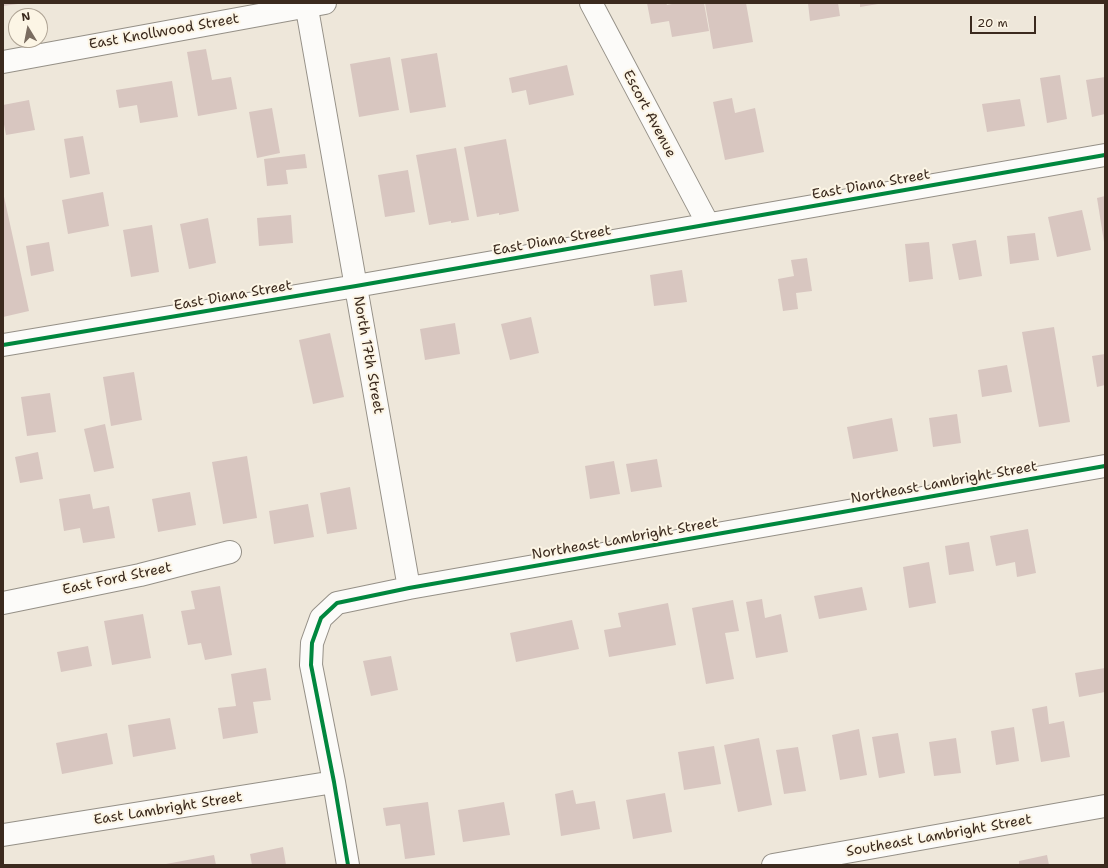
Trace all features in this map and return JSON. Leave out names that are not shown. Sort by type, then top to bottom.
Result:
[{"type":"street","name":"Escort Avenue","points":[[591,3],[708,224]]},
{"type":"street","name":"East Knollwood Street","points":[[3,62],[312,4]]},
{"type":"street","name":"North 17th Street","points":[[312,4],[356,286],[409,588]]},
{"type":"street","name":"East Diana Street","points":[[3,345],[356,286],[1105,155]]},
{"type":"street","name":"Northeast Lambright Street","points":[[334,782],[311,665],[312,643],[321,618],[337,603],[409,588],[1105,466]]},
{"type":"street","name":"East Ford Street","points":[[3,603],[140,575],[230,552]]},
{"type":"street","name":"East Lambright Street","points":[[3,835],[334,782]]},
{"type":"street","points":[[334,782],[348,865]]},
{"type":"street","name":"Southeast Lambright Street","points":[[773,865],[1105,806]]},
{"type":"building","points":[[3,3],[18,3],[18,4],[3,6]]},
{"type":"building","points":[[647,3],[666,3],[667,5],[677,3],[704,3],[709,31],[672,37],[669,21],[651,24]]},
{"type":"building","points":[[705,3],[746,3],[753,42],[713,49]]},
{"type":"building","points":[[808,3],[838,3],[840,16],[810,21]]},
{"type":"building","points":[[860,3],[878,3],[878,4],[860,7]]},
{"type":"building","points":[[206,49],[212,80],[231,77],[237,109],[198,116],[187,52]]},
{"type":"building","points":[[437,53],[446,107],[410,113],[401,59]]},
{"type":"building","points":[[390,57],[399,110],[359,117],[350,64]]},
{"type":"building","points":[[567,65],[574,95],[529,105],[526,90],[512,93],[509,78]]},
{"type":"building","points":[[1060,75],[1067,119],[1047,123],[1040,78]]},
{"type":"building","points":[[1105,77],[1105,114],[1092,117],[1086,80]]},
{"type":"building","points":[[172,81],[178,117],[140,123],[137,105],[119,108],[116,90]]},
{"type":"building","points":[[732,98],[735,113],[755,108],[764,152],[725,160],[713,102]]},
{"type":"building","points":[[1020,99],[1025,126],[987,132],[982,104]]},
{"type":"building","points":[[29,100],[35,130],[6,135],[3,119],[3,105]]},
{"type":"building","points":[[272,108],[280,153],[257,158],[249,112]]},
{"type":"building","points":[[83,136],[90,174],[70,178],[64,139]]},
{"type":"building","points":[[506,139],[519,211],[477,217],[464,147]]},
{"type":"building","points":[[456,148],[469,220],[451,223],[451,221],[429,225],[416,155]]},
{"type":"building","points":[[305,154],[307,168],[286,170],[288,184],[267,186],[264,159]]},
{"type":"building","points":[[408,170],[415,212],[385,217],[378,175]]},
{"type":"building","points":[[3,192],[29,311],[3,317]]},
{"type":"building","points":[[103,192],[109,226],[68,234],[62,200]]},
{"type":"building","points":[[1105,196],[1105,242],[1104,242],[1097,198]]},
{"type":"building","points":[[1082,210],[1091,250],[1057,257],[1048,217]]},
{"type":"building","points":[[291,215],[293,243],[259,246],[257,218]]},
{"type":"building","points":[[208,218],[216,263],[189,269],[180,224]]},
{"type":"building","points":[[152,225],[159,272],[131,277],[123,230]]},
{"type":"building","points":[[1035,233],[1039,260],[1010,264],[1007,236]]},
{"type":"building","points":[[976,240],[982,276],[959,280],[952,244]]},
{"type":"building","points":[[49,242],[54,271],[31,276],[26,246]]},
{"type":"building","points":[[929,242],[933,279],[909,282],[905,244]]},
{"type":"building","points":[[807,258],[812,291],[796,293],[798,309],[783,311],[778,279],[794,276],[791,260]]},
{"type":"building","points":[[682,270],[687,302],[654,306],[650,275]]},
{"type":"building","points":[[531,317],[539,353],[510,360],[501,324]]},
{"type":"building","points":[[455,323],[460,354],[425,360],[420,329]]},
{"type":"building","points":[[1054,327],[1070,422],[1039,427],[1022,332]]},
{"type":"building","points":[[330,333],[344,397],[313,404],[299,340]]},
{"type":"building","points":[[1105,354],[1105,385],[1097,387],[1092,356]]},
{"type":"building","points":[[1007,365],[1012,392],[982,397],[978,370]]},
{"type":"building","points":[[134,372],[142,420],[111,426],[103,377]]},
{"type":"building","points":[[50,393],[56,432],[27,436],[21,397]]},
{"type":"building","points":[[957,414],[961,443],[933,447],[929,418]]},
{"type":"building","points":[[892,418],[898,451],[853,459],[847,427]]},
{"type":"building","points":[[105,424],[114,468],[94,472],[84,429]]},
{"type":"building","points":[[38,452],[43,479],[20,483],[15,457]]},
{"type":"building","points":[[247,456],[257,518],[223,524],[212,462]]},
{"type":"building","points":[[657,459],[662,487],[631,492],[626,464]]},
{"type":"building","points":[[614,461],[620,494],[590,499],[585,466]]},
{"type":"building","points":[[350,487],[357,529],[327,534],[320,493]]},
{"type":"building","points":[[190,492],[196,525],[158,532],[152,499]]},
{"type":"building","points":[[90,494],[93,509],[109,506],[115,538],[83,543],[80,528],[64,531],[59,499]]},
{"type":"building","points":[[308,504],[314,537],[274,544],[269,511]]},
{"type":"building","points":[[1028,529],[1036,573],[1017,577],[1015,562],[996,566],[990,536]]},
{"type":"building","points":[[969,542],[974,571],[949,575],[945,546]]},
{"type":"building","points":[[929,562],[936,603],[909,608],[903,567]]},
{"type":"building","points":[[220,586],[232,655],[205,660],[201,643],[188,645],[181,611],[195,609],[191,591]]},
{"type":"building","points":[[862,587],[867,610],[819,619],[814,596]]},
{"type":"building","points":[[762,599],[765,618],[781,614],[788,652],[756,658],[746,602]]},
{"type":"building","points":[[733,600],[739,631],[725,633],[734,679],[706,684],[692,608]]},
{"type":"building","points":[[668,603],[676,645],[609,657],[604,630],[621,627],[618,613]]},
{"type":"building","points":[[143,614],[151,658],[112,665],[104,621]]},
{"type":"building","points":[[572,620],[579,649],[516,662],[510,633]]},
{"type":"building","points":[[88,646],[92,666],[61,672],[57,652]]},
{"type":"building","points":[[391,656],[398,690],[371,696],[363,661]]},
{"type":"building","points":[[266,668],[271,700],[253,702],[258,733],[223,739],[218,708],[236,706],[231,674]]},
{"type":"building","points":[[1105,668],[1105,692],[1079,697],[1075,673]]},
{"type":"building","points":[[1047,706],[1049,724],[1064,721],[1070,757],[1041,762],[1032,709]]},
{"type":"building","points":[[170,718],[176,749],[133,757],[128,725]]},
{"type":"building","points":[[1014,727],[1019,761],[996,765],[991,731]]},
{"type":"building","points":[[859,729],[867,775],[840,780],[832,735]]},
{"type":"building","points":[[107,733],[113,764],[62,774],[56,743]]},
{"type":"building","points":[[898,733],[905,773],[879,778],[872,737]]},
{"type":"building","points":[[759,738],[772,805],[738,812],[724,745]]},
{"type":"building","points":[[956,738],[961,773],[934,776],[929,742]]},
{"type":"building","points":[[714,746],[721,784],[684,790],[678,752]]},
{"type":"building","points":[[798,747],[806,791],[784,794],[776,750]]},
{"type":"building","points":[[573,790],[576,804],[595,801],[600,829],[561,836],[555,794]]},
{"type":"building","points":[[665,793],[672,832],[633,839],[626,800]]},
{"type":"building","points":[[428,802],[435,855],[405,859],[400,824],[386,826],[383,808]]},
{"type":"building","points":[[504,802],[510,835],[463,842],[458,810]]},
{"type":"building","points":[[283,847],[286,865],[252,865],[250,854]]},
{"type":"building","points":[[214,855],[216,865],[166,865],[166,864]]},
{"type":"building","points":[[1047,855],[1049,865],[1019,865],[1019,861]]},
{"type":"cycle path","points":[[3,345],[356,286],[1105,155]]},
{"type":"cycle path","points":[[348,865],[334,782],[311,665],[312,643],[321,618],[337,603],[409,588],[1105,466]]}]
